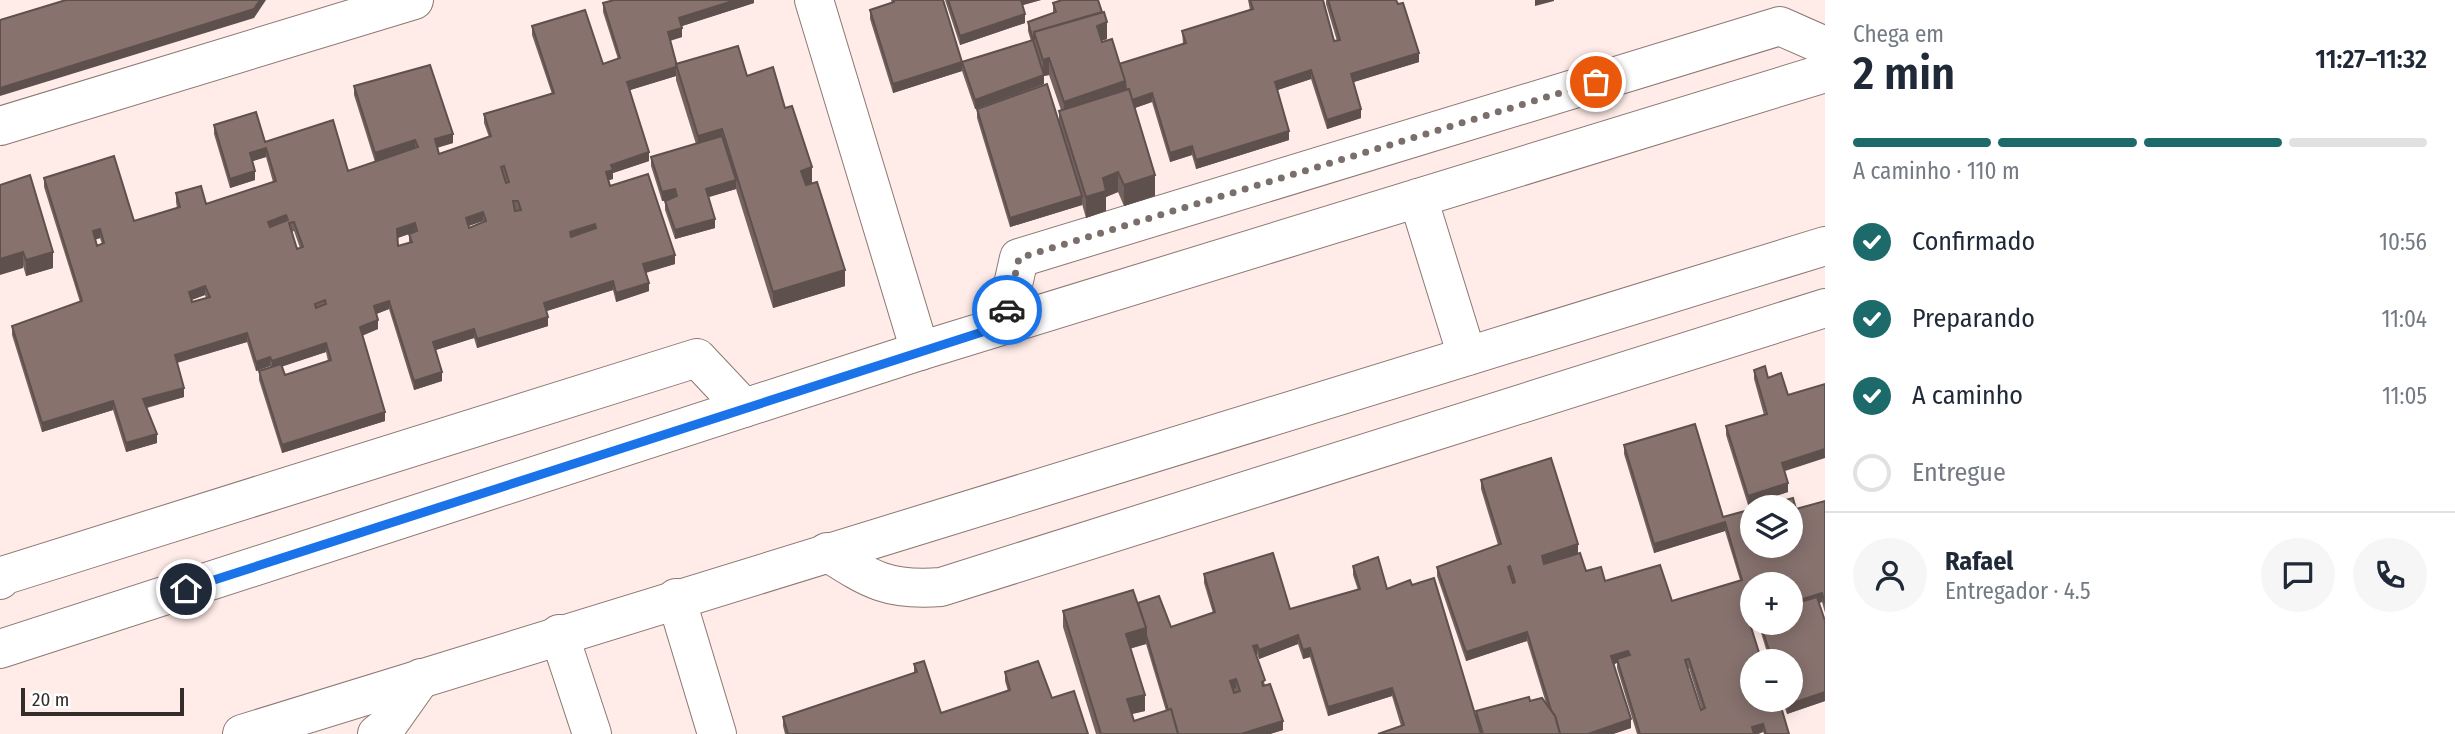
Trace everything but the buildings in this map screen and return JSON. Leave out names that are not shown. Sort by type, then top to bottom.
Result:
[{"type":"street","points":[[0,127],[336,12],[414,0]]},
{"type":"street","points":[[814,0],[920,351]]},
{"type":"street","points":[[1004,325],[1019,258],[1780,26],[1825,46]]},
{"type":"street","points":[[0,649],[920,351],[1825,73]]},
{"type":"street","points":[[1418,198],[1466,356]]},
{"type":"street","points":[[242,734],[559,634],[1825,246]]},
{"type":"street","points":[[827,552],[871,579],[906,589],[942,587],[1825,308]]},
{"type":"street","points":[[0,580],[2,576],[697,358],[744,408]]},
{"type":"street","points":[[676,598],[717,734]]},
{"type":"street","points":[[559,634],[592,734]]},
{"type":"street","points":[[377,734],[387,726],[421,678]]},
{"type":"way so far","points":[[1007,310],[1019,258],[1596,82]]},
{"type":"route","points":[[186,589],[1004,325],[1007,310]]}]
